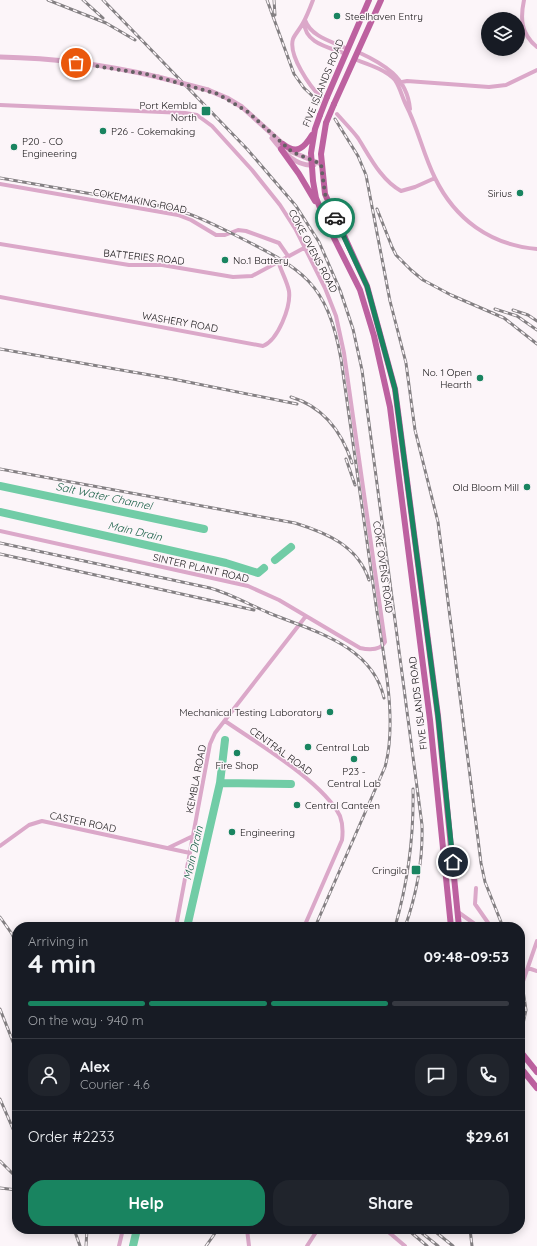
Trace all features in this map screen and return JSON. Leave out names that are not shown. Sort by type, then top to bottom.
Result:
[{"type":"main road","name":"FIVE ISLANDS ROAD","points":[[370,0],[324,97],[315,129],[311,163],[316,198],[322,214],[360,290],[374,336],[386,384],[430,720],[450,922]]},
{"type":"main road","name":"FIVE ISLANDS ROAD","points":[[381,0],[326,122],[321,145],[321,164],[323,182],[328,201],[367,286],[395,389],[438,716],[459,922]]},
{"type":"main road","points":[[282,147],[292,150],[300,149],[306,144],[315,129]]},
{"type":"main road","points":[[282,147],[322,214]]},
{"type":"main road","points":[[525,1057],[537,1072]]},
{"type":"main road","points":[[525,1072],[537,1088]]},
{"type":"street","points":[[313,0],[306,18],[293,39],[293,47],[305,78],[324,97]]},
{"type":"street","points":[[524,0],[521,15],[523,28],[528,38],[537,47]]},
{"type":"street","points":[[306,18],[305,29],[311,38],[347,51]]},
{"type":"street","points":[[306,18],[307,25],[314,32],[347,51]]},
{"type":"street","points":[[358,52],[383,64],[396,75],[435,178],[450,204],[463,218],[490,236],[510,243],[537,249]]},
{"type":"street","points":[[0,57],[73,63],[158,77],[208,90],[227,98],[242,107],[266,129],[282,147],[311,163],[321,164]]},
{"type":"street","points":[[354,59],[385,73],[399,83]]},
{"type":"street","points":[[399,83],[407,80],[489,87],[506,85],[537,70]]},
{"type":"street","name":"COKE OVENS ROAD","points":[[0,105],[185,113],[197,115],[212,126],[252,170],[280,205],[325,288],[336,316],[344,353],[386,638],[385,644]]},
{"type":"street","points":[[337,114],[357,137],[369,157],[395,188],[401,191],[415,188],[435,178]]},
{"type":"street","name":"COKEMAKING ROAD","points":[[0,184],[169,213],[191,220],[216,235],[225,235],[238,230],[246,230],[279,243],[288,256]]},
{"type":"street","name":"BATTERIES ROAD","points":[[0,244],[129,266],[162,265],[233,277],[252,276],[304,248]]},
{"type":"street","name":"WASHERY ROAD","points":[[0,297],[263,346],[271,340],[284,320],[288,308],[289,291],[278,261]]},
{"type":"street","name":"SINTER PLANT ROAD","points":[[0,531],[248,586],[271,595],[360,648],[375,649],[382,647],[385,644]]},
{"type":"street","name":"KEMBLA ROAD","points":[[177,922],[210,744],[215,733],[306,616]]},
{"type":"street","name":"CENTRAL ROAD","points":[[225,721],[306,778],[330,803],[340,817],[343,828],[342,840],[306,922]]},
{"type":"street","name":"CASTER ROAD","points":[[0,846],[29,825],[42,821],[190,853]]},
{"type":"street","points":[[168,848],[193,836]]},
{"type":"street","points":[[476,888],[475,904],[487,922]]},
{"type":"street","points":[[458,912],[473,922]]},
{"type":"street","points":[[526,974],[537,941]]},
{"type":"street","points":[[528,968],[537,971]]},
{"type":"street","points":[[119,1246],[122,1234]]},
{"type":"street","points":[[248,1234],[249,1246]]},
{"type":"street","points":[[306,1246],[314,1234]]},
{"type":"street","points":[[392,1234],[406,1246]]},
{"type":"waterway","name":"Salt Water Channel","points":[[0,486],[204,529]]},
{"type":"waterway","name":"Main Drain","points":[[0,512],[226,563],[258,573],[264,568]]},
{"type":"waterway","name":"Main Drain","points":[[275,560],[291,547]]},
{"type":"waterway","name":"Main Drain","points":[[188,922],[220,783],[225,740]]},
{"type":"waterway","name":"Main Drain","points":[[220,783],[291,784]]},
{"type":"waterway","name":"Main Drain","points":[[133,1246],[136,1234]]},
{"type":"railway","points":[[48,0],[106,23],[135,40]]},
{"type":"railway","points":[[83,0],[103,18]]},
{"type":"railway","points":[[103,0],[247,149],[296,206],[319,242],[340,290],[353,329],[362,370],[422,825],[420,864],[413,902],[407,922]]},
{"type":"railway","points":[[267,0],[294,74],[304,88],[319,102]]},
{"type":"railway","points":[[274,0],[275,15]]},
{"type":"railway","points":[[335,119],[358,156],[366,175],[390,301],[406,363],[415,430],[438,522],[481,863],[485,882],[501,922]]},
{"type":"railway","points":[[0,178],[176,209],[218,227],[278,258],[308,280],[319,294],[328,312],[341,359],[388,687],[390,729],[389,749],[385,767],[317,922]]},
{"type":"railway","points":[[377,209],[396,255],[411,270],[423,280],[451,295],[504,318],[537,344]]},
{"type":"railway","points":[[495,309],[517,316],[537,330]]},
{"type":"railway","points":[[513,310],[528,315],[537,321]]},
{"type":"railway","points":[[0,349],[173,379],[297,404]]},
{"type":"railway","points":[[291,397],[303,401],[313,407],[330,422],[343,441],[352,463]]},
{"type":"railway","points":[[346,459],[355,485]]},
{"type":"railway","points":[[0,469],[295,523],[319,531],[340,542],[357,558],[364,568],[369,580]]},
{"type":"railway","points":[[0,543],[210,588],[225,593],[338,642],[354,653],[367,665],[377,680],[384,698]]},
{"type":"railway","points":[[0,554],[254,610]]},
{"type":"railway","points":[[396,922],[407,876],[411,841],[413,789]]},
{"type":"railway","points":[[0,917],[12,934]]},
{"type":"railway","points":[[525,1004],[525,1015]]},
{"type":"railway","points":[[0,1009],[12,1039]]},
{"type":"railway","points":[[0,1099],[12,1127]]},
{"type":"railway","points":[[0,1161],[12,1173]]},
{"type":"railway","points":[[0,1188],[12,1189]]},
{"type":"railway","points":[[76,1234],[80,1246]]},
{"type":"railway","points":[[86,1246],[87,1234]]},
{"type":"railway","points":[[206,1246],[214,1234]]},
{"type":"railway","points":[[413,1234],[427,1246]]},
{"type":"railway","points":[[423,1234],[438,1246]]},
{"type":"railway","points":[[438,1234],[453,1246]]},
{"type":"railway","points":[[471,1234],[472,1246]]},
{"type":"way so far","points":[[76,63],[146,74],[208,90],[227,98],[242,107],[258,120],[290,151],[321,164],[325,194],[335,218]]},
{"type":"place","name":"Steelhaven Entry","points":[[337,16]]},
{"type":"place","name":"Port Kembla North","points":[[206,111]]},
{"type":"place","name":"P26 - Cokemaking","points":[[103,131]]},
{"type":"place","name":"P20 - CO Engineering","points":[[14,147]]},
{"type":"place","name":"Sirius","points":[[520,193]]},
{"type":"place","name":"No.1 Battery","points":[[225,260]]},
{"type":"place","name":"No. 1 Open Hearth","points":[[480,378]]},
{"type":"place","name":"Old Bloom Mill","points":[[527,487]]},
{"type":"place","name":"Mechanical Testing Laboratory","points":[[330,712]]},
{"type":"place","name":"Central Lab","points":[[308,747]]},
{"type":"place","name":"Fire Shop","points":[[237,753]]},
{"type":"place","name":"P23 - Central Lab","points":[[354,759]]},
{"type":"place","name":"Central Canteen","points":[[297,805]]},
{"type":"place","name":"Engineering","points":[[232,832]]},
{"type":"place","name":"Cringila","points":[[416,870]]},
{"type":"route","points":[[335,218],[367,286],[375,310],[395,389],[438,716],[453,862]]}]
